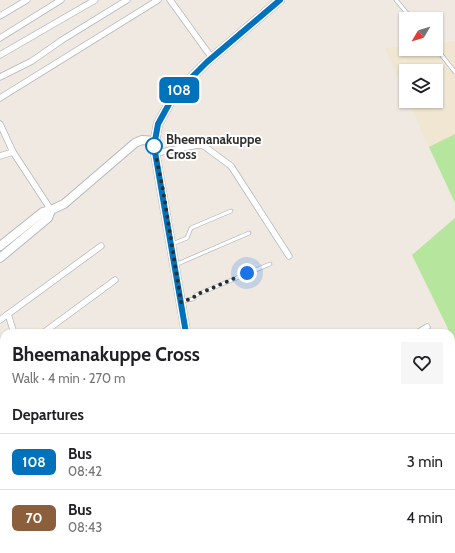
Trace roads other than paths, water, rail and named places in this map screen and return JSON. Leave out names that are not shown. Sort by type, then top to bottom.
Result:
[{"type":"main road","points":[[185,329],[156,153],[155,141],[158,124],[174,95],[212,58],[280,0]]},
{"type":"main road","points":[[0,246],[42,212],[64,204],[135,143],[142,140],[155,141]]},
{"type":"main road","points":[[0,258],[48,218],[51,210]]},
{"type":"street","points":[[0,16],[27,0]]},
{"type":"street","points":[[0,38],[61,0]]},
{"type":"street","points":[[0,55],[95,0]]},
{"type":"street","points":[[0,77],[32,61],[62,40],[127,0]]},
{"type":"street","points":[[0,98],[158,0]]},
{"type":"street","points":[[170,0],[212,58]]},
{"type":"street","points":[[0,124],[13,152],[51,210]]},
{"type":"street","points":[[156,153],[198,145],[204,146],[229,164],[289,256]]},
{"type":"street","points":[[0,156],[13,152]]},
{"type":"street","points":[[0,320],[101,246]]},
{"type":"street","points":[[48,329],[115,280]]},
{"type":"street","points":[[8,314],[13,329]]},
{"type":"lane","points":[[396,0],[406,12]]},
{"type":"lane","points":[[442,56],[455,72]]},
{"type":"lane","points":[[172,244],[187,238],[191,228],[231,211]]},
{"type":"lane","points":[[175,265],[249,233]]},
{"type":"lane","points":[[181,302],[270,264]]},
{"type":"place","name":"Bheemanakuppe Cross","points":[[154,146]]}]
